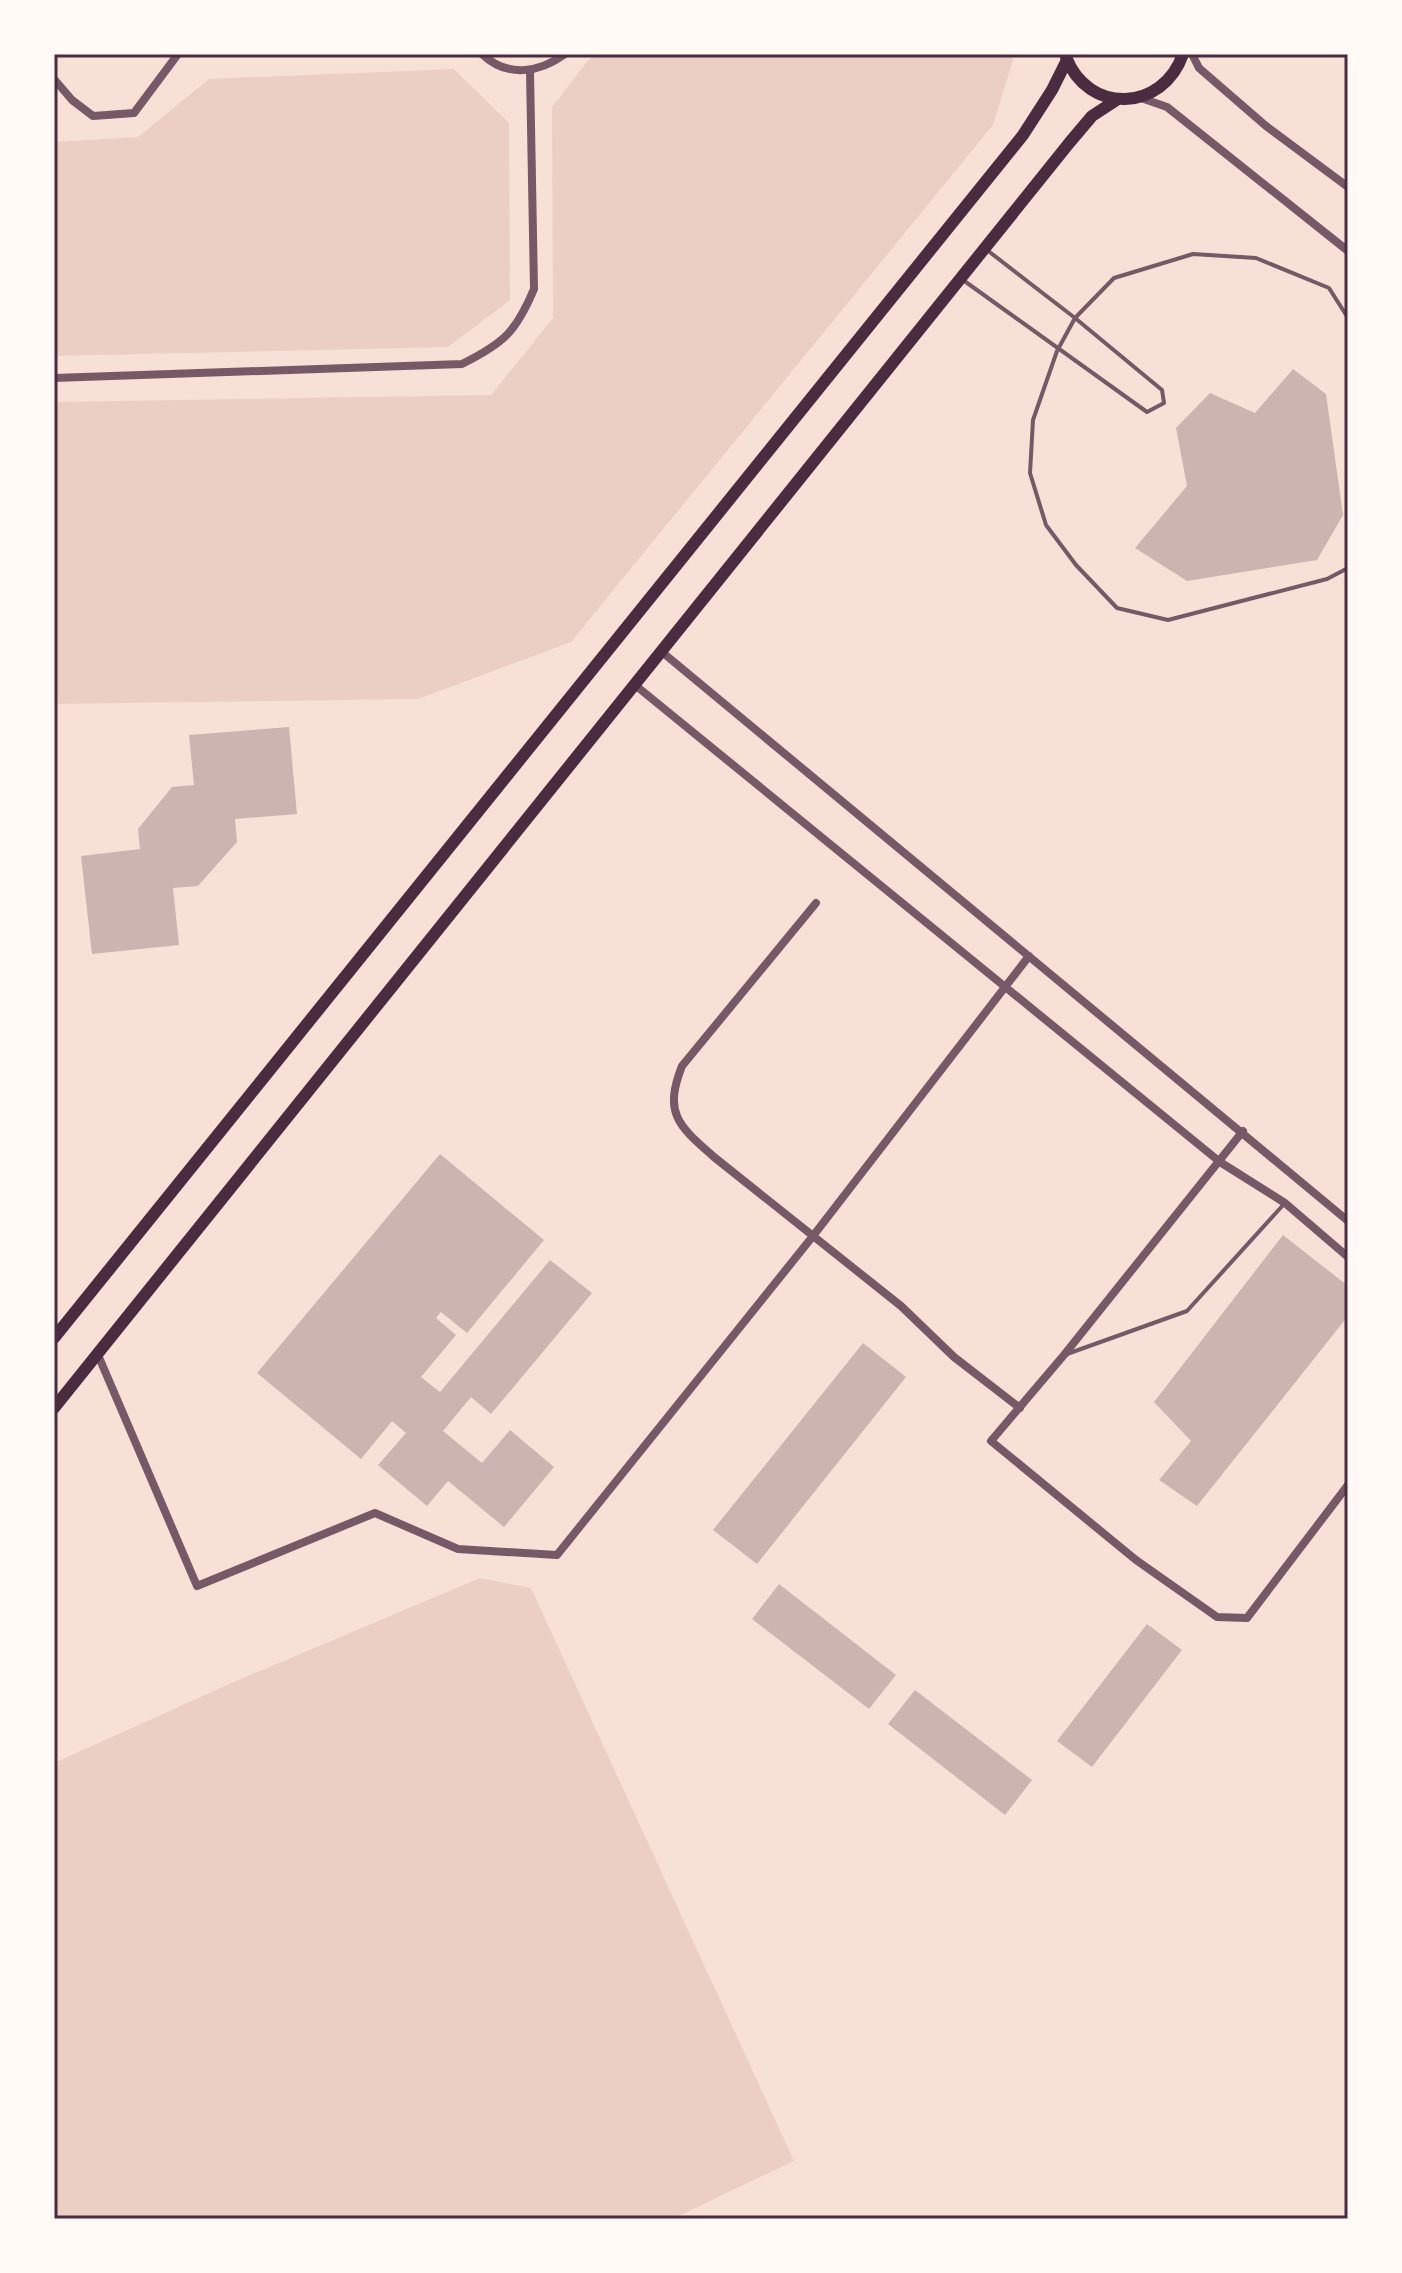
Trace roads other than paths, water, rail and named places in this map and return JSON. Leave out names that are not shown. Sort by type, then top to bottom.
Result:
[{"type":"main road","points":[[1066,57],[1075,75],[1087,87],[1101,95],[1118,99],[1141,98],[1159,89],[1173,74],[1183,54]]},
{"type":"main road","points":[[54,1338],[1023,135],[1052,90],[1066,57]]},
{"type":"main road","points":[[54,1408],[1092,116],[1118,99]]},
{"type":"street","points":[[54,79],[72,100],[93,116],[134,113],[178,54]]},
{"type":"street","points":[[482,54],[491,62],[513,71],[530,71],[547,66],[565,54]]},
{"type":"street","points":[[1192,54],[1199,68],[1266,126],[1348,187]]},
{"type":"street","points":[[54,378],[462,364],[494,349],[520,322],[534,289],[530,71]]},
{"type":"street","points":[[1141,98],[1167,107],[1348,251]]},
{"type":"street","points":[[662,652],[1348,1221]]},
{"type":"street","points":[[635,685],[1220,1162],[1285,1203],[1348,1257]]},
{"type":"street","points":[[816,903],[682,1066],[673,1089],[674,1110],[686,1132],[901,1306],[954,1357],[1020,1408]]},
{"type":"street","points":[[98,1355],[197,1586],[375,1513],[458,1549],[557,1555],[813,1236],[1029,956]]},
{"type":"street","points":[[1243,1131],[991,1441],[1136,1560],[1217,1617],[1247,1618],[1348,1485]]},
{"type":"lane","points":[[961,279],[1147,412],[1164,403],[1162,390],[985,249]]},
{"type":"lane","points":[[1348,318],[1329,288],[1256,258],[1193,254],[1114,278],[1075,318],[1059,348],[1033,420],[1030,473],[1046,525],[1076,565],[1117,608],[1168,620],[1327,579],[1348,568]]},
{"type":"lane","points":[[1064,1355],[1187,1311],[1285,1203]]}]
